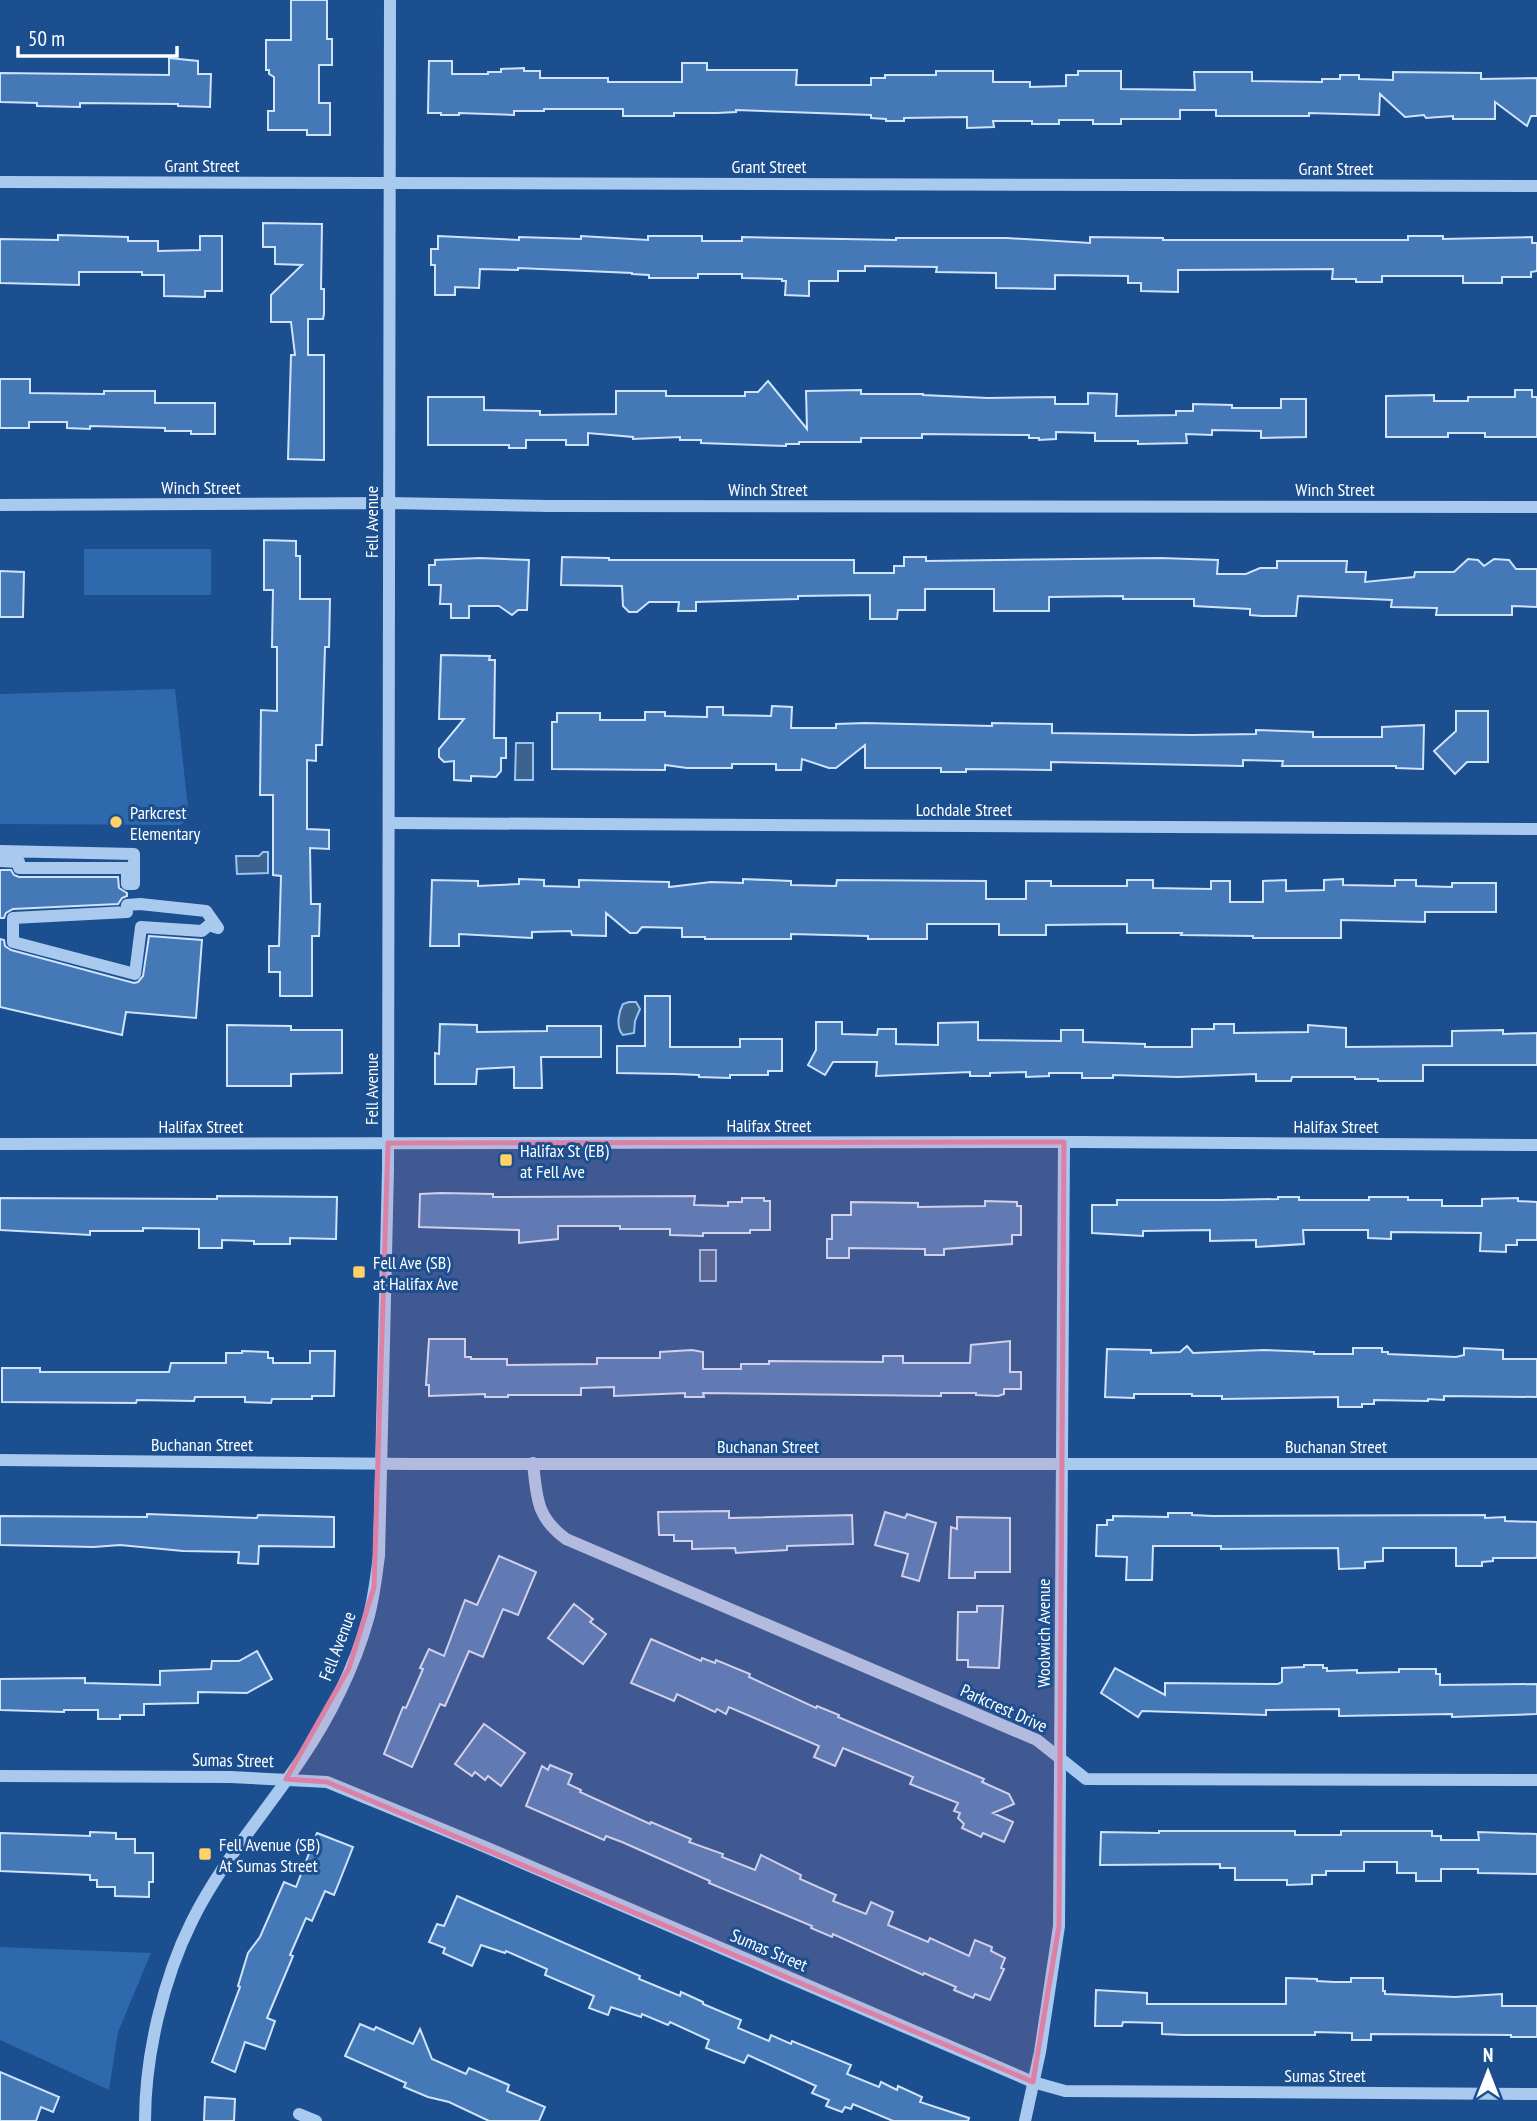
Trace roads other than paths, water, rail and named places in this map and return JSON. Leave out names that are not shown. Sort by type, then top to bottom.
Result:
[{"type":"street","name":"Fell Avenue","points":[[145,2121],[146,2082],[161,2007],[180,1947],[206,1896],[302,1758],[328,1713],[368,1619],[379,1556],[388,1143],[390,0]]},
{"type":"street","name":"Grant Street","points":[[0,182],[1537,186]]},
{"type":"street","name":"Winch Street","points":[[0,505],[388,503],[550,506],[1537,507]]},
{"type":"street","name":"Lochdale Street","points":[[390,823],[1537,829]]},
{"type":"street","points":[[0,851],[134,854],[134,884],[127,884],[127,868],[19,868],[19,862],[0,862]]},
{"type":"street","points":[[127,905],[206,911],[218,928],[209,925],[202,931],[141,927],[135,974],[13,943],[13,918],[127,912],[127,905]]},
{"type":"street","name":"Halifax Street","points":[[0,1144],[1064,1142],[1537,1145]]},
{"type":"street","name":"Woolwich Avenue","points":[[1025,2121],[1040,2052],[1059,1926],[1064,1142]]},
{"type":"street","name":"Buchanan Street","points":[[0,1460],[1537,1464]]},
{"type":"street","name":"Parkcrest Drive","points":[[533,1463],[540,1513],[550,1528],[566,1539],[1037,1740],[1086,1779],[1537,1780]]},
{"type":"street","name":"Sumas Street","points":[[0,1776],[230,1777],[327,1782],[483,1846],[1033,2082],[1065,2091],[1537,2094]]},
{"type":"street","points":[[299,2114],[316,2121]]},
{"type":"place","name":"Parkcrest Elementary","points":[[116,822]]},
{"type":"place","name":"Halifax St (EB) at Fell Ave","points":[[506,1160]]},
{"type":"place","name":"Fell Ave (SB) at Halifax Ave","points":[[359,1272]]},
{"type":"place","name":"Fell Avenue (SB) At Sumas Street","points":[[205,1854]]}]
